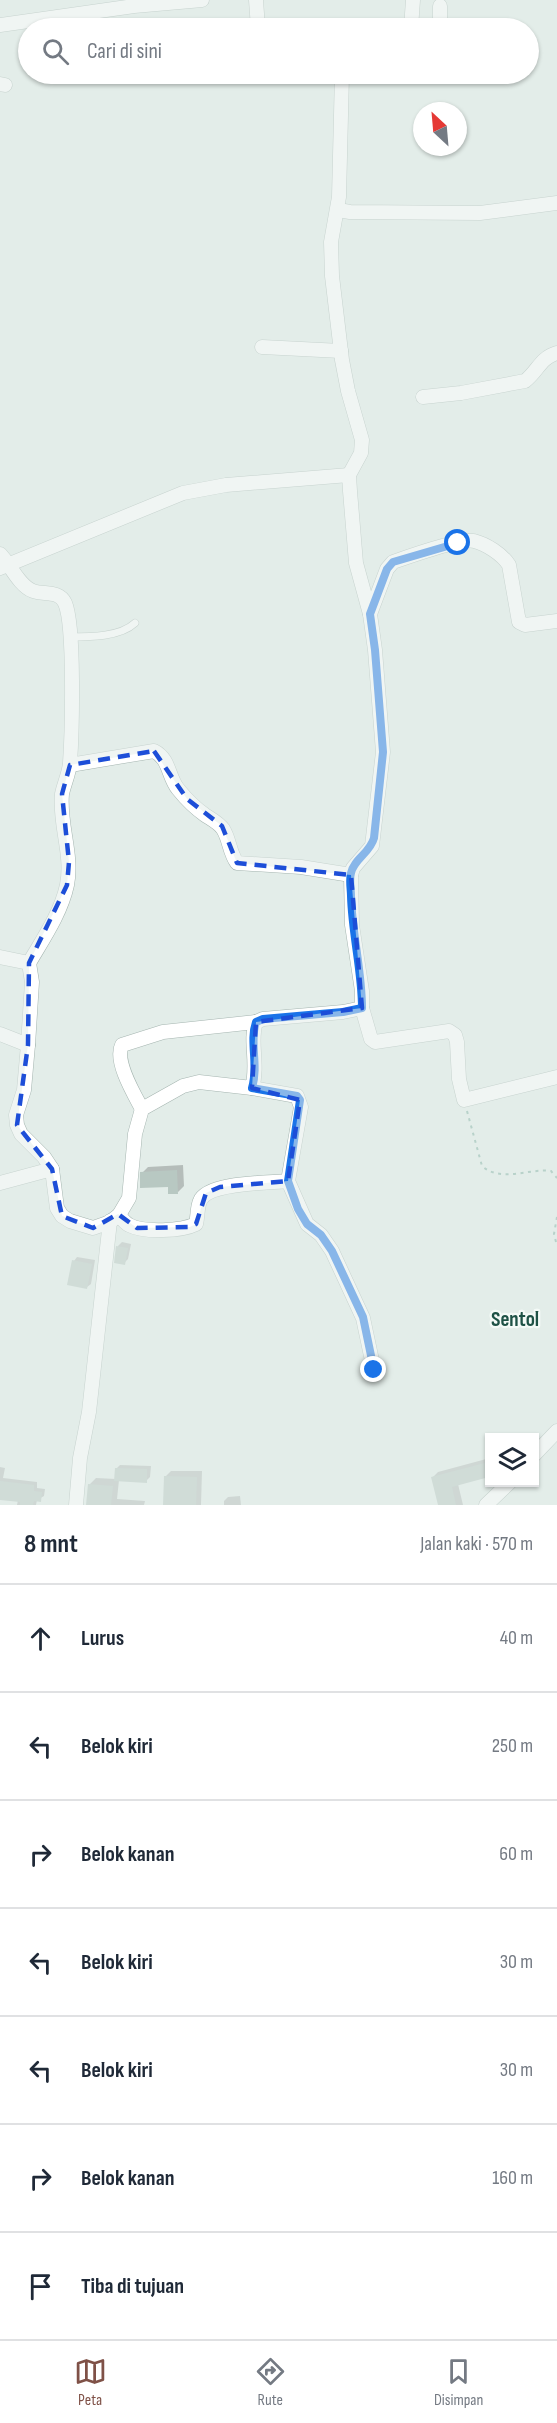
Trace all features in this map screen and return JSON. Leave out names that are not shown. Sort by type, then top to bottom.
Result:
[{"type":"street","points":[[43,18],[134,3],[202,0]]},
{"type":"street","points":[[255,0],[257,18]]},
{"type":"street","points":[[412,18],[413,0]]},
{"type":"street","points":[[440,6],[440,18]]},
{"type":"street","points":[[0,25],[18,22]]},
{"type":"street","points":[[342,84],[338,210],[331,242],[332,276],[348,392],[363,448],[349,476],[356,563],[370,614],[375,650],[383,752],[372,846],[357,862],[351,875],[352,925],[362,992],[362,1008],[371,1039],[375,1042],[449,1031],[455,1035],[459,1079],[464,1100],[557,1077]]},
{"type":"street","points":[[338,210],[480,213],[557,203]]},
{"type":"street","points":[[262,348],[341,351]]},
{"type":"street","points":[[423,397],[519,383],[531,376],[541,361],[557,353]]},
{"type":"street","points":[[115,1218],[93,1228],[62,1216],[57,1209],[52,1169],[44,1157],[21,1134],[17,1125],[16,1115],[24,1090],[28,1045],[32,982],[29,963],[61,905],[67,885],[69,862],[62,814],[62,794],[70,765],[70,637],[64,601],[57,595],[31,591],[3,562],[183,493],[226,485],[349,476]]},
{"type":"street","points":[[370,614],[387,569],[393,562],[458,543],[474,541],[504,558],[508,565],[519,622],[525,625],[557,621]]},
{"type":"street","points":[[70,765],[154,751],[161,754],[166,762],[176,787],[187,799],[222,826],[229,839],[230,854],[237,863],[301,867],[351,875]]},
{"type":"street","points":[[0,957],[29,963]]},
{"type":"street","points":[[76,1505],[79,1467],[89,1412],[115,1218],[129,1198],[135,1134],[142,1109],[127,1080],[120,1053],[122,1045],[163,1032],[362,1008]]},
{"type":"street","points":[[252,1088],[256,1071],[253,1031],[256,1022]]},
{"type":"street","points":[[0,1034],[28,1045]]},
{"type":"street","points":[[142,1109],[183,1086],[199,1082],[297,1096],[300,1100],[288,1181],[298,1209],[307,1224],[321,1235],[332,1251],[363,1317],[374,1370]]},
{"type":"street","points":[[0,1183],[52,1169]]},
{"type":"street","points":[[115,1218],[137,1228],[174,1230],[190,1227],[196,1224],[200,1200],[206,1193],[220,1187],[288,1181]]},
{"type":"street","points":[[539,1450],[557,1431]]},
{"type":"street","points":[[486,1505],[505,1487]]},
{"type":"lane","points":[[70,637],[88,637],[117,632],[130,628],[135,623]]},
{"type":"path","points":[[464,1100],[482,1166],[500,1175],[542,1170],[551,1171],[557,1178]]},
{"type":"path","points":[[557,1217],[554,1234],[557,1246]]},
{"type":"highlighted area","points":[[154,751],[187,799],[222,826],[237,863],[351,875],[362,1008],[256,1022],[252,1088],[300,1100],[288,1181],[220,1187],[206,1193],[196,1224],[190,1227],[137,1228],[118,1214],[93,1228],[62,1216],[52,1169],[17,1125],[28,1045],[29,963],[67,885],[69,862],[62,794],[70,765]]},
{"type":"building","points":[[177,1170],[178,1194],[168,1194],[168,1187],[140,1188],[140,1172]]},
{"type":"building","points":[[116,1246],[128,1248],[125,1265],[114,1263]]},
{"type":"building","points":[[72,1260],[92,1264],[87,1289],[67,1285]]},
{"type":"building","points":[[485,1463],[485,1478],[452,1487],[456,1505],[438,1505],[431,1477]]},
{"type":"building","points":[[115,1468],[147,1469],[147,1483],[114,1481]]},
{"type":"building","points":[[164,1476],[197,1477],[196,1505],[163,1505]]},
{"type":"building","points":[[0,1481],[34,1485],[34,1491],[42,1492],[41,1502],[34,1501],[33,1505],[20,1505],[20,1502],[0,1500]]},
{"type":"building","points":[[88,1484],[113,1486],[111,1505],[86,1505]]},
{"type":"district","name":"Sentol","points":[[515,1319]]},
{"type":"route","points":[[374,1370],[363,1317],[332,1251],[321,1235],[307,1224],[298,1209],[288,1181],[301,1107],[300,1100],[297,1096],[252,1088],[256,1071],[253,1031],[256,1022],[263,1019],[343,1012],[362,1008],[362,992],[352,925],[351,875],[357,862],[372,846],[383,752],[370,614],[387,569],[393,562],[458,543]]}]
